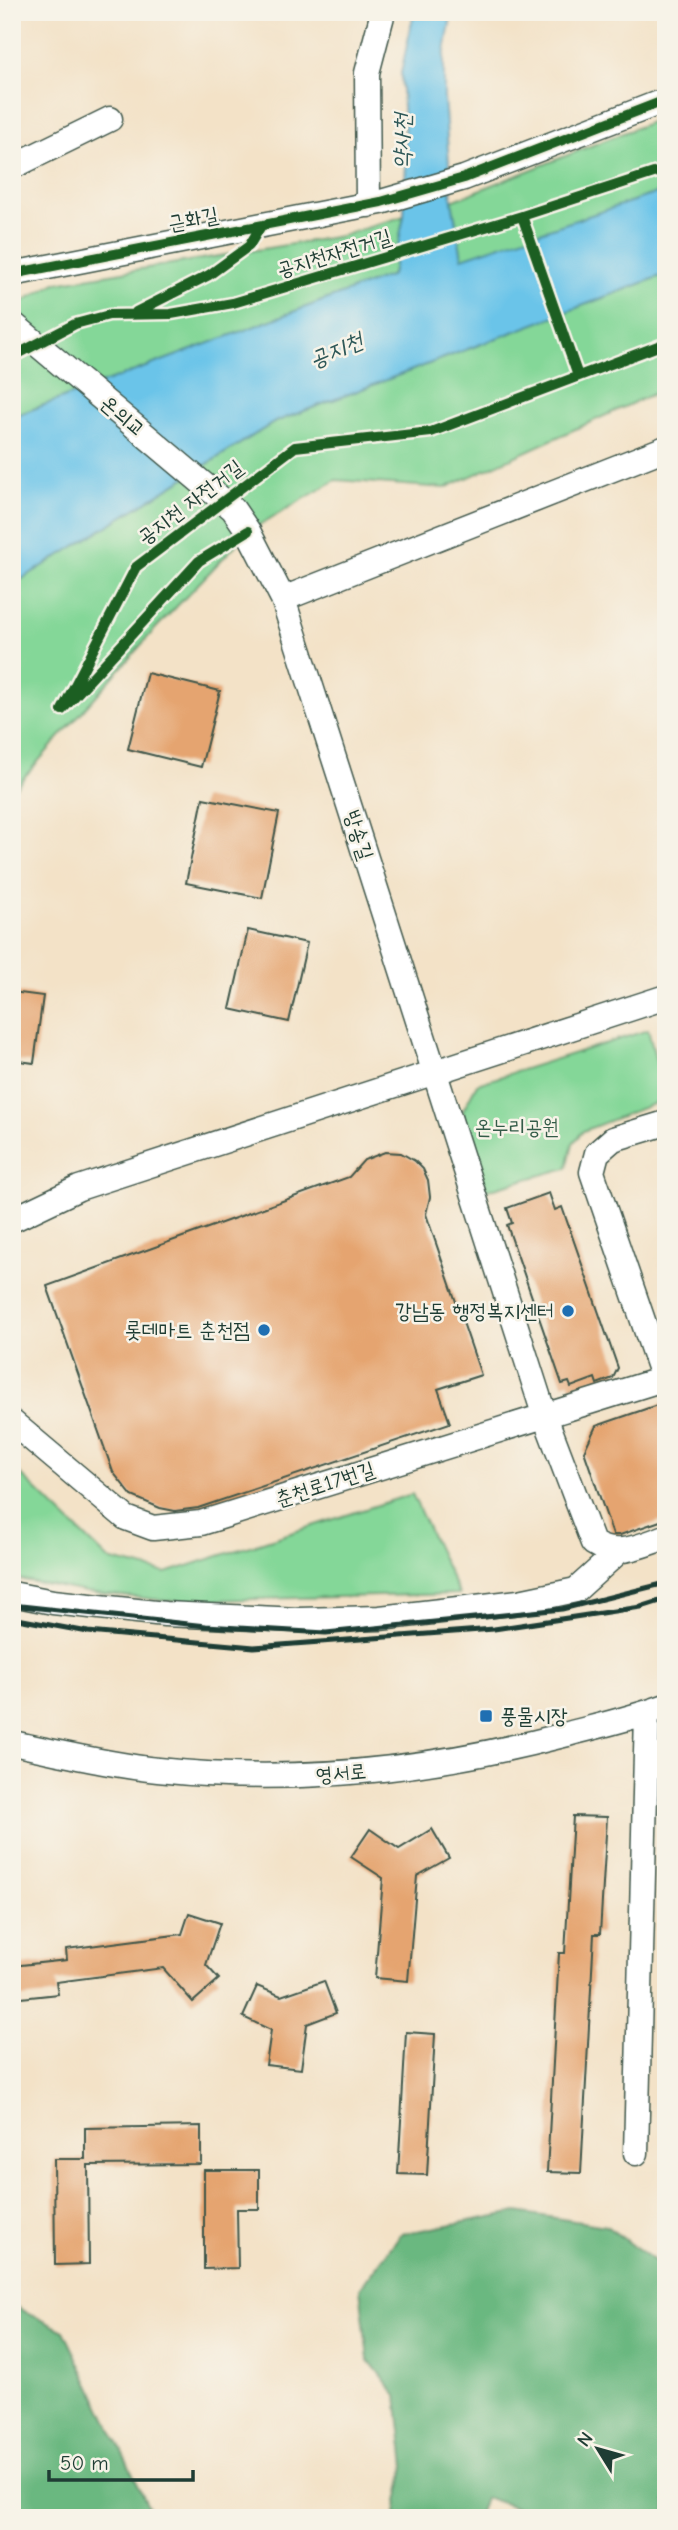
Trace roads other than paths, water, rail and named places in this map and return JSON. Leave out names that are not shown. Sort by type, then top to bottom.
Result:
[{"type":"street","points":[[375,204],[367,73],[383,12]]},
{"type":"street","name":"근화길","points":[[12,274],[375,204],[464,178],[666,100]]},
{"type":"street","points":[[12,167],[110,119]]},
{"type":"street","name":"온의교","points":[[12,323],[233,509]]},
{"type":"street","points":[[284,599],[666,448]]},
{"type":"street","name":"방송길","points":[[233,509],[248,531],[284,599],[544,1414]]},
{"type":"street","points":[[12,1220],[79,1188],[666,997]]},
{"type":"street","points":[[664,1379],[592,1172],[597,1153],[613,1139],[666,1123]]},
{"type":"street","name":"춘천로17번길","points":[[12,1422],[121,1515],[139,1524],[158,1528],[201,1523],[544,1414],[664,1379]]},
{"type":"street","points":[[544,1414],[593,1543],[603,1550],[618,1552]]},
{"type":"street","points":[[12,1594],[53,1602],[165,1615],[299,1620],[380,1618],[519,1602],[576,1590],[618,1552],[666,1537]]},
{"type":"street","points":[[636,2153],[656,1709]]},
{"type":"street","name":"영서로","points":[[12,1742],[157,1770],[317,1776],[483,1755],[656,1709]]},
{"type":"water","name":"공지천","points":[[414,12],[452,12],[444,57],[444,98],[452,201],[462,258],[666,190],[666,274],[275,422],[12,585],[12,417],[392,275],[404,216],[406,160],[401,73]]},
{"type":"railway","points":[[12,1605],[206,1626],[326,1633],[562,1609],[666,1583]]},
{"type":"railway","points":[[12,1618],[88,1632],[254,1647],[494,1629],[641,1607],[666,1599]]},
{"type":"place","name":"강남동 행정복지센터","points":[[568,1311]]},
{"type":"place","name":"롯데마트 춘천점","points":[[264,1330]]},
{"type":"place","name":"풍물시장","points":[[486,1716]]},
{"type":"water label","name":"약사천","points":[[402,141]]},
{"type":"park label","name":"온누리공원","points":[[517,1127]]}]
